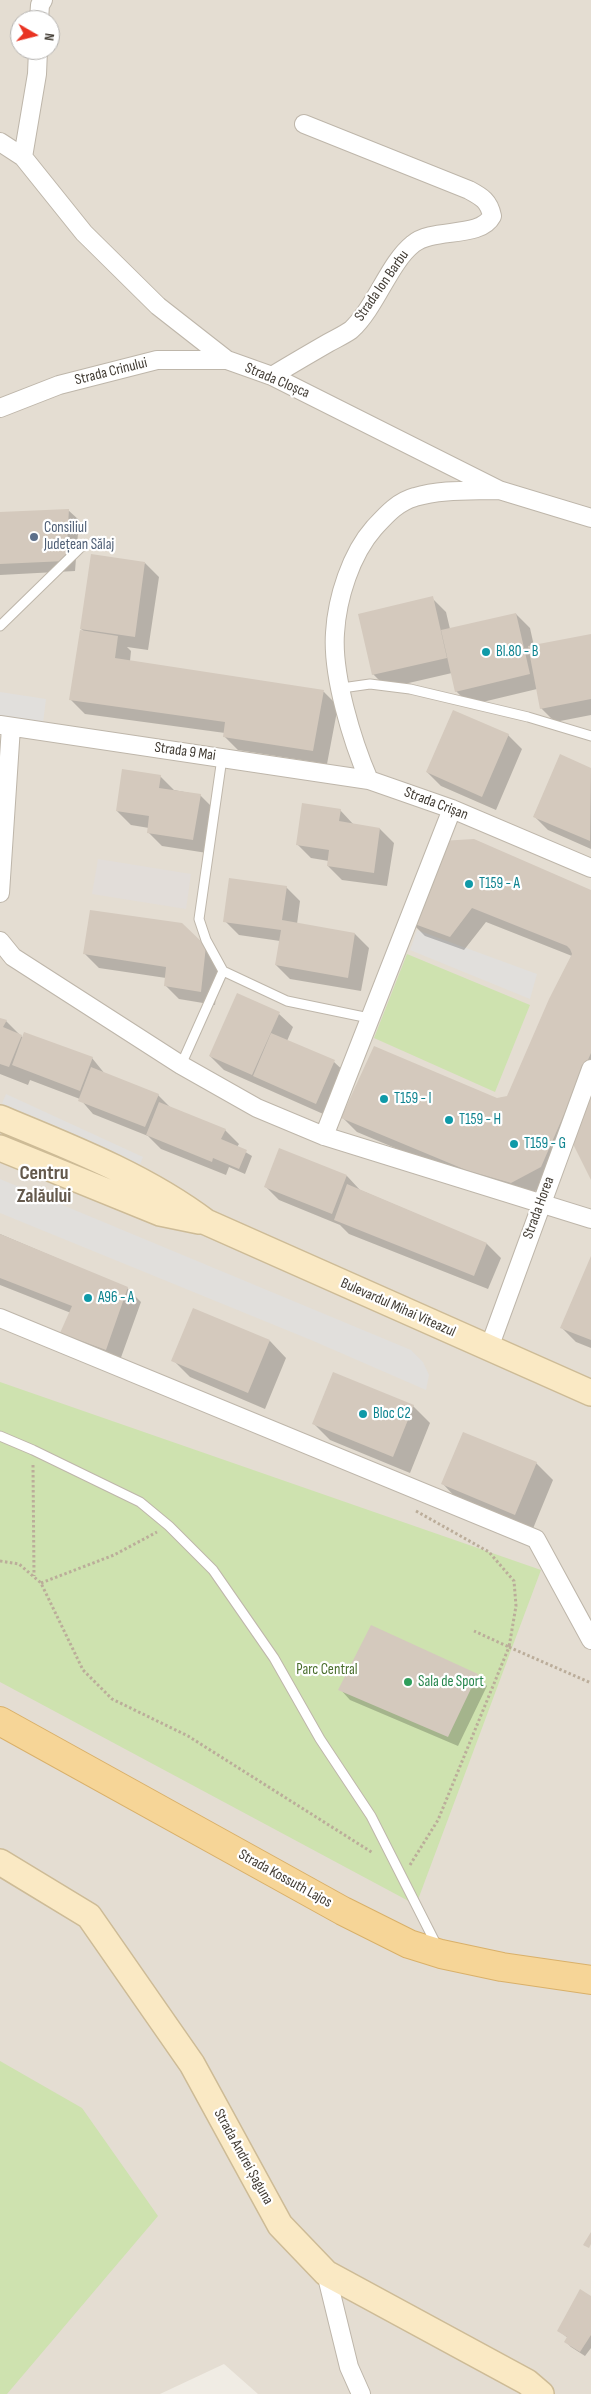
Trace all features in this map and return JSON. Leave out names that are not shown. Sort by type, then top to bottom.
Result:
[{"type":"main road","name":"Bulevardul Mihai Viteazul","points":[[0,1118],[65,1145],[138,1180],[186,1207],[206,1222],[591,1393]]},
{"type":"main road","name":"Bulevardul Mihai Viteazul","points":[[0,1148],[160,1213],[206,1222]]},
{"type":"main road","name":"Strada Kossuth Lajos","points":[[0,1721],[343,1911],[409,1944],[441,1954],[502,1967],[591,1980]]},
{"type":"main road","name":"Strada Andrei Șaguna","points":[[0,1862],[88,1916],[192,2064],[280,2225],[326,2273],[527,2382],[541,2394]]},
{"type":"street","points":[[23,157],[37,74],[38,60]]},
{"type":"street","name":"Strada Ion Barbu","points":[[272,376],[350,330],[380,293],[403,254],[414,242],[432,236],[480,227],[488,223],[492,216],[490,206],[484,198],[469,190],[304,124]]},
{"type":"street","name":"Strada Cloșca","points":[[0,142],[23,157],[91,239],[158,306],[227,360],[272,376],[499,490],[591,518]]},
{"type":"street","name":"Strada Crinului","points":[[0,408],[59,385],[158,360],[227,360]]},
{"type":"street","points":[[369,780],[356,748],[337,668],[334,633],[345,579],[360,543],[392,508],[415,497],[499,490]]},
{"type":"street","points":[[0,893],[6,726]]},
{"type":"street","name":"Strada 9 Mai","points":[[6,726],[369,780]]},
{"type":"street","name":"Strada Crișan","points":[[369,780],[452,809],[591,868]]},
{"type":"street","points":[[324,1136],[452,809]]},
{"type":"street","points":[[0,941],[13,957],[181,1065],[257,1108],[324,1136],[591,1220]]},
{"type":"street","name":"Strada Horea","points":[[489,1348],[591,1069]]},
{"type":"street","points":[[0,1318],[536,1540],[591,1640]]},
{"type":"street","points":[[326,2273],[349,2367],[361,2394]]},
{"type":"lane","points":[[0,626],[82,546]]},
{"type":"lane","points":[[342,688],[370,684],[410,690],[528,717],[591,736]]},
{"type":"lane","points":[[222,758],[200,919],[206,940],[223,971],[287,1001],[369,1018]]},
{"type":"lane","points":[[181,1065],[223,971]]},
{"type":"lane","points":[[0,1436],[140,1502],[169,1526],[213,1570],[274,1658],[320,1739],[371,1816],[441,1954]]},
{"type":"path","points":[[33,1450],[34,1577]]},
{"type":"path","points":[[402,1879],[438,1820],[509,1647],[516,1606],[514,1581],[489,1552],[414,1510]]},
{"type":"path","points":[[41,1583],[114,1555],[169,1526]]},
{"type":"path","points":[[0,1561],[19,1564],[41,1583],[83,1670],[112,1700],[188,1736],[395,1866]]},
{"type":"path","points":[[474,1631],[591,1683]]},
{"type":"shaded area","points":[[0,0],[591,0],[591,2394],[258,2394],[224,2364],[160,2394],[0,2394]]},
{"type":"shaded area","points":[[0,692],[46,699],[42,731],[0,725]]},
{"type":"shaded area","points":[[98,859],[191,874],[186,909],[92,894]]},
{"type":"shaded area","points":[[417,930],[537,974],[530,999],[410,950]]},
{"type":"shaded area","points":[[6,1094],[143,1157],[139,1167],[0,1108]]},
{"type":"shaded area","points":[[0,1179],[411,1350],[423,1362],[429,1375],[426,1390],[311,1340],[0,1213]]},
{"type":"green space","points":[[407,954],[530,1005],[495,1092],[374,1038]]},
{"type":"green space","name":"Parc Central","points":[[0,1382],[541,1570],[416,1905],[0,1682]]},
{"type":"green space","points":[[0,2061],[82,2108],[158,2216],[7,2394],[0,2394]]},
{"type":"building","name":"Consiliul Județean Sălaj","points":[[69,509],[66,561],[0,564],[0,512]]},
{"type":"building","points":[[91,554],[145,562],[135,637],[80,629]]},
{"type":"building","points":[[433,596],[447,658],[372,675],[358,614]]},
{"type":"building","name":"Bl.80 - B","points":[[516,613],[530,674],[455,692],[441,630]]},
{"type":"building","points":[[80,630],[118,636],[115,658],[324,690],[313,751],[223,737],[225,722],[69,700]]},
{"type":"building","points":[[591,634],[591,699],[540,709],[528,646]]},
{"type":"building","points":[[453,710],[509,734],[482,797],[426,772]]},
{"type":"building","points":[[560,754],[591,768],[590,841],[533,817]]},
{"type":"building","points":[[122,769],[161,775],[159,788],[201,794],[193,840],[147,833],[149,816],[116,811]]},
{"type":"building","points":[[302,803],[341,809],[339,821],[380,828],[374,873],[327,866],[329,850],[296,845]]},
{"type":"building","points":[[474,839],[591,890],[591,1053],[541,1167],[511,1183],[466,1170],[341,1118],[374,1046],[497,1098],[507,1096],[549,999],[572,954],[567,946],[472,908],[450,937],[409,922],[441,841]]},
{"type":"building","points":[[229,878],[287,886],[282,920],[355,933],[348,978],[275,965],[281,930],[223,922]]},
{"type":"building","points":[[90,910],[182,923],[206,946],[201,992],[164,986],[166,967],[83,954]]},
{"type":"building","points":[[237,993],[280,1012],[252,1075],[209,1056]]},
{"type":"building","points":[[0,1018],[7,1020],[3,1027],[22,1035],[9,1067],[0,1064]]},
{"type":"building","points":[[24,1032],[93,1057],[80,1091],[12,1065]]},
{"type":"building","points":[[271,1033],[335,1060],[316,1104],[253,1076]]},
{"type":"building","points":[[91,1067],[159,1094],[145,1127],[78,1101]]},
{"type":"building","points":[[591,1093],[591,1180],[573,1144]]},
{"type":"building","points":[[159,1102],[226,1129],[221,1139],[247,1150],[239,1169],[213,1158],[212,1162],[146,1135]]},
{"type":"building","points":[[279,1148],[347,1175],[332,1214],[264,1187]]},
{"type":"building","points":[[347,1184],[487,1243],[474,1276],[334,1220]]},
{"type":"building","name":"A96 - A","points":[[0,1234],[128,1287],[106,1350],[60,1333],[72,1306],[0,1278]]},
{"type":"building","points":[[591,1256],[591,1340],[560,1328]]},
{"type":"building","points":[[193,1308],[270,1340],[248,1393],[171,1361]]},
{"type":"building","name":"Bloc C2","points":[[333,1372],[414,1405],[393,1457],[312,1424]]},
{"type":"building","points":[[463,1432],[537,1462],[515,1515],[441,1484]]},
{"type":"building","name":"Sala de Sport","points":[[371,1625],[478,1674],[448,1737],[338,1690]]},
{"type":"building","points":[[591,2232],[591,2244],[589,2248],[583,2245]]},
{"type":"building","points":[[580,2289],[591,2296],[591,2335],[580,2352],[564,2342],[567,2337],[557,2331]]},
{"type":"place","name":"Consiliul Județean Sălaj","points":[[34,537]]},
{"type":"place","name":"Bl.80 - B","points":[[486,652]]},
{"type":"place","name":"T159 - A","points":[[469,884]]},
{"type":"place","name":"T159 - I","points":[[384,1099]]},
{"type":"place","name":"T159 - H","points":[[449,1120]]},
{"type":"place","name":"T159 - G","points":[[514,1144]]},
{"type":"place","name":"A96 - A","points":[[88,1298]]},
{"type":"place","name":"Bloc C2","points":[[363,1414]]},
{"type":"place","name":"Sala de Sport","points":[[408,1682]]},
{"type":"district","name":"Centru Zalăului","points":[[44,1186]]}]
